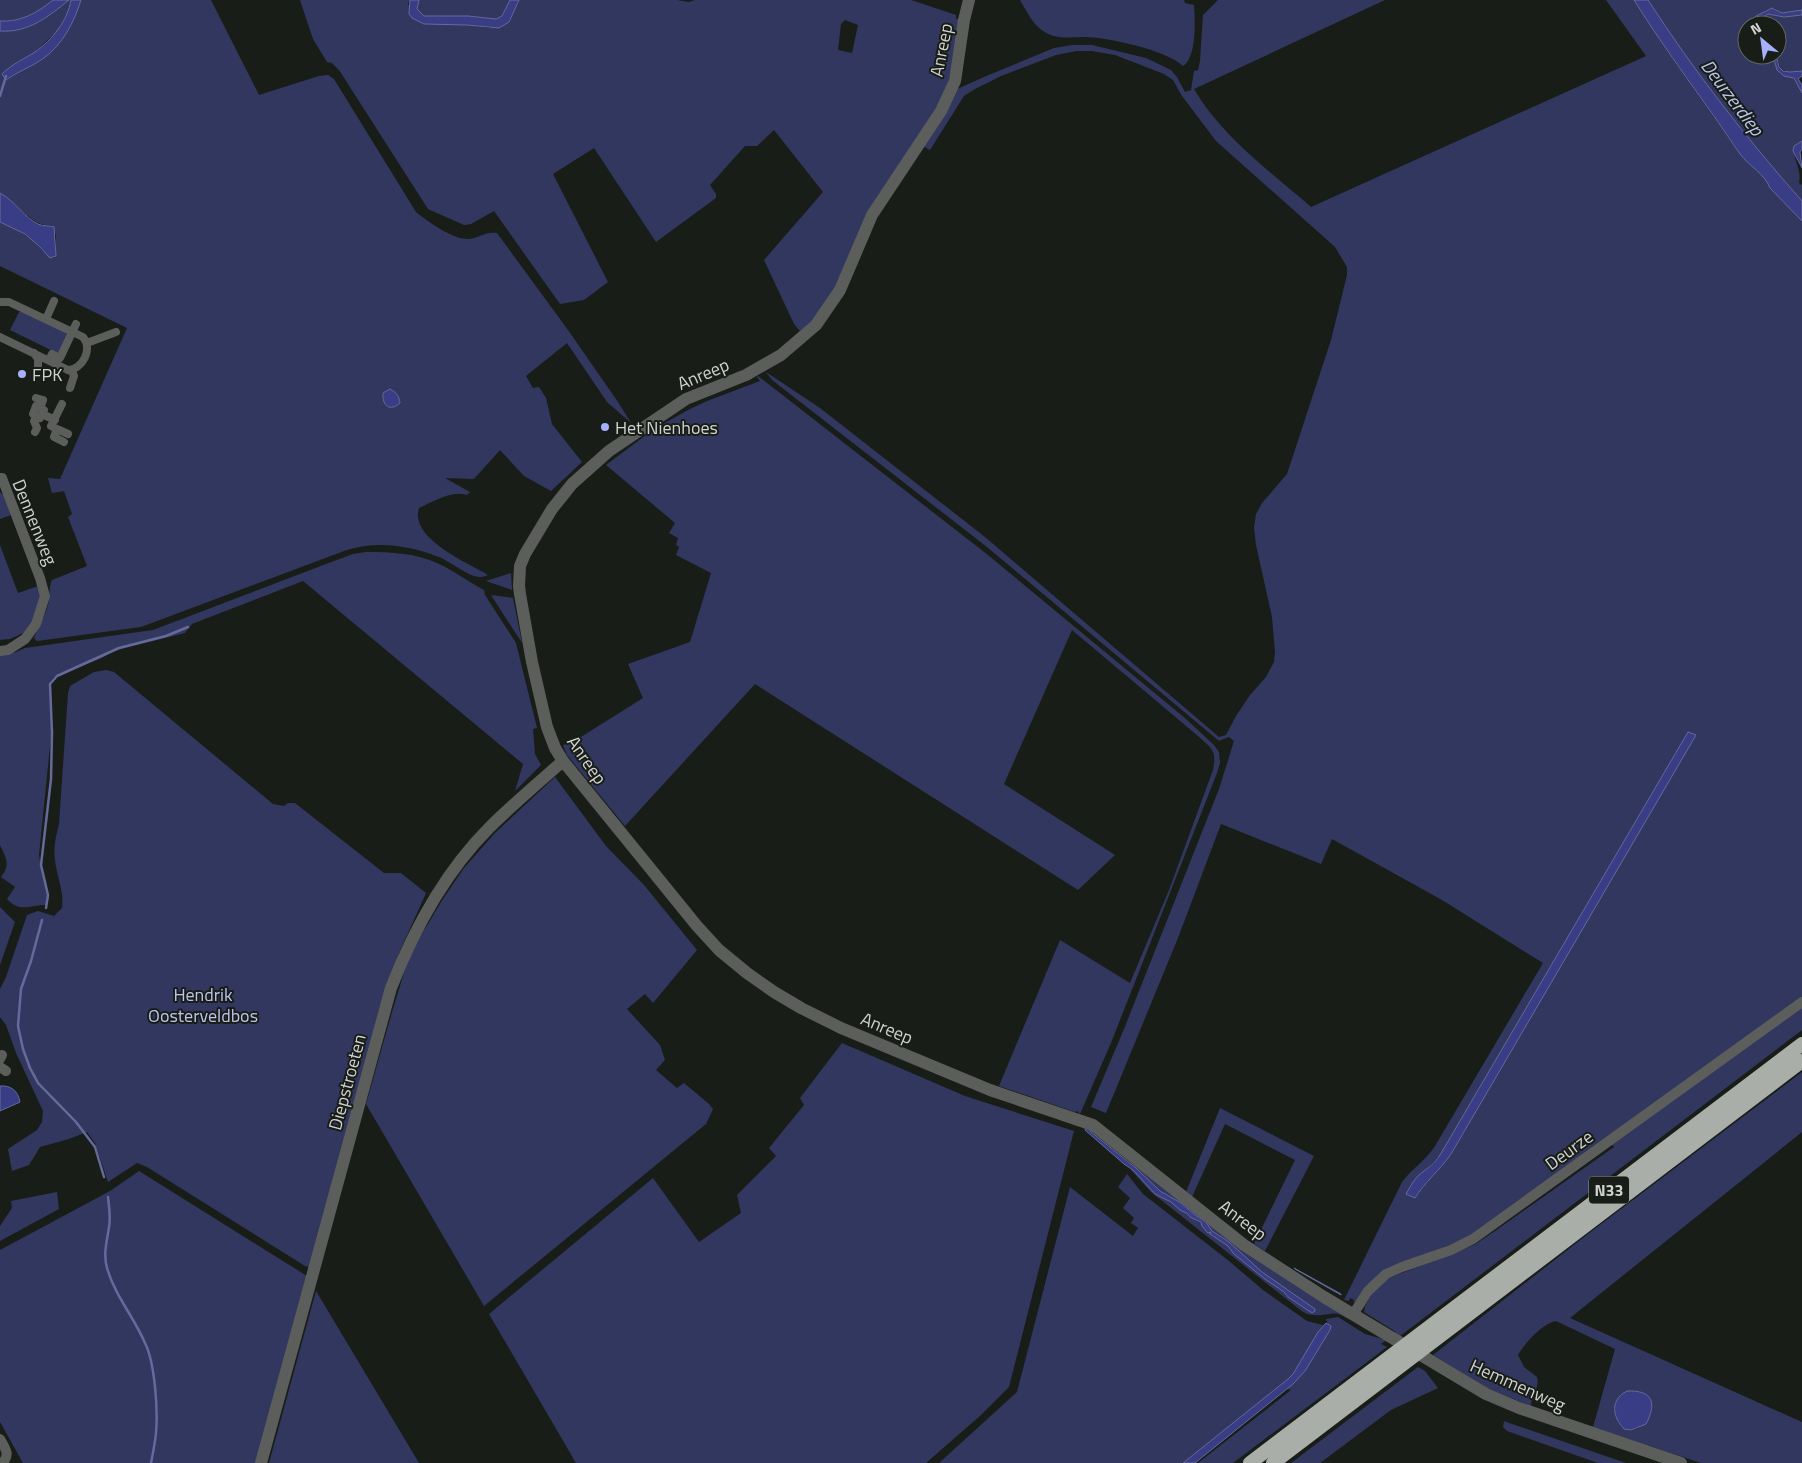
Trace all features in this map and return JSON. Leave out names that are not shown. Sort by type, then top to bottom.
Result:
[{"type":"highway","name":"N33","points":[[1250,1463],[1802,1044]]},
{"type":"highway","name":"N33","points":[[1273,1463],[1802,1061]]},
{"type":"street","name":"Anreep","points":[[969,0],[964,20],[955,81],[941,111],[872,215],[840,290],[816,325],[799,341],[766,364],[739,378],[686,399],[609,451],[572,484],[552,509],[536,534],[520,566],[519,586],[532,662],[547,727],[555,748],[563,761],[697,926],[719,950],[759,982],[788,1001],[841,1028],[990,1090],[1093,1125],[1244,1244],[1324,1297],[1354,1313]]},
{"type":"street","points":[[1,300],[83,337],[87,343],[87,350],[80,365],[72,370],[68,370]]},
{"type":"street","points":[[46,319],[54,301]]},
{"type":"street","points":[[49,360],[52,354],[60,358],[76,324]]},
{"type":"street","points":[[87,343],[116,332]]},
{"type":"street","points":[[0,337],[18,349],[34,353],[72,371],[74,376],[70,388]]},
{"type":"street","points":[[34,353],[38,358],[38,366]]},
{"type":"street","points":[[62,404],[51,426],[68,434]]},
{"type":"street","points":[[35,432],[37,428],[34,421],[41,405],[55,420]]},
{"type":"street","points":[[57,429],[54,437],[64,442]]},
{"type":"street","name":"Dennenweg","points":[[0,478],[2,478],[45,596],[36,624],[25,639],[8,650],[0,651]]},
{"type":"street","name":"Diepstroeten","points":[[261,1463],[391,988],[404,953],[427,909],[458,864],[508,809],[563,761]]},
{"type":"street","name":"Deurze","points":[[1354,1313],[1368,1292],[1386,1274],[1402,1266],[1451,1250],[1473,1239],[1802,1002]]},
{"type":"street","name":"Hemmenweg","points":[[1354,1313],[1486,1394],[1528,1411],[1681,1463]]},
{"type":"street","points":[[0,1439],[7,1453],[6,1460],[2,1463]]},
{"type":"green space","points":[[0,0],[53,0],[28,16],[15,20],[0,21]]},
{"type":"green space","points":[[71,0],[70,9],[57,31],[35,52],[14,64],[7,80],[40,61],[57,46],[71,24],[81,0],[211,0],[259,95],[319,76],[328,75],[334,79],[416,212],[441,230],[463,239],[497,233],[568,330],[631,423],[607,402],[567,343],[526,376],[533,388],[539,387],[546,398],[552,424],[582,462],[551,491],[524,476],[500,450],[474,479],[445,478],[470,492],[467,495],[448,495],[419,508],[418,519],[422,529],[431,539],[454,556],[488,575],[476,577],[439,557],[416,549],[392,545],[368,546],[344,551],[141,627],[37,641],[34,638],[47,610],[52,580],[87,566],[68,517],[72,514],[64,491],[52,493],[48,478],[60,479],[127,328],[0,266],[0,222],[25,235],[54,258],[56,256],[56,235],[51,225],[38,223],[0,193],[0,31],[20,29],[38,22]]},
{"type":"green space","points":[[300,0],[410,0],[408,4],[424,24],[467,25],[489,28],[509,22],[519,0],[677,0],[689,2],[695,0],[911,0],[956,15],[956,19],[960,19],[957,45],[947,89],[835,290],[816,318],[800,331],[794,324],[764,260],[823,192],[774,130],[757,146],[745,146],[710,185],[716,194],[716,198],[656,242],[594,148],[553,174],[608,282],[584,300],[560,304],[494,211],[471,224],[464,225],[428,209],[339,70],[332,63],[327,62],[313,39]],"holes":[[[845,20],[858,25],[852,53],[838,50],[841,24]]]},
{"type":"green space","points":[[419,0],[510,0],[502,16],[496,19],[468,16],[424,16],[417,9]]},
{"type":"green space","points":[[1020,0],[1184,0],[1185,3],[1194,5],[1194,38],[1191,55],[1183,66],[1164,55],[1121,42],[1084,37],[1053,36],[1036,25]]},
{"type":"green space","points":[[1218,0],[1385,0],[1194,89],[1218,123],[1263,167],[1311,207],[1646,56],[1606,0],[1634,0],[1740,154],[1765,178],[1771,188],[1802,221],[1802,998],[1471,1237],[1413,1259],[1353,1303],[1354,1300],[1350,1298],[1349,1301],[1344,1300],[1402,1182],[1435,1146],[1543,963],[1442,900],[1332,839],[1321,864],[1221,824],[1178,938],[1106,1113],[1091,1107],[1219,789],[1234,741],[1229,737],[1219,741],[987,547],[772,380],[766,372],[820,408],[985,537],[1219,737],[1226,735],[1236,716],[1250,695],[1266,677],[1274,662],[1272,617],[1256,545],[1254,528],[1256,514],[1262,503],[1287,474],[1331,340],[1347,275],[1347,267],[1335,247],[1216,141],[1182,96],[1173,80],[1164,74],[1115,55],[1092,51],[1077,51],[1056,55],[1001,76],[964,96],[930,150],[923,146],[955,90],[1054,48],[1072,45],[1092,45],[1146,58],[1171,70],[1185,92],[1191,90],[1194,71],[1198,70],[1200,61],[1203,15]],"holes":[[[1688,732],[1695,735],[1451,1154],[1415,1198],[1426,1170],[1440,1155]]]},
{"type":"green space","points":[[1648,0],[1802,0],[1802,10],[1782,13],[1774,8],[1758,15],[1737,15],[1737,65],[1776,65],[1781,73],[1794,78],[1802,93],[1802,141],[1794,146],[1800,178],[1799,183],[1802,185],[1802,201],[1721,104]]},
{"type":"green space","points":[[1802,15],[1802,71],[1790,72],[1781,69],[1780,65],[1787,65],[1787,17]]},
{"type":"green space","points":[[22,310],[68,332],[59,354],[10,330],[19,312]]},
{"type":"green space","points":[[758,376],[988,555],[1186,719],[1219,752],[1220,763],[1217,773],[1111,1043],[1080,1114],[1077,1111],[1075,1112],[999,1086],[1060,940],[1130,983],[1169,890],[1213,770],[1214,754],[1210,747],[1198,736],[1072,630],[1004,784],[1115,855],[1078,890],[755,684],[625,826],[567,755],[563,745],[573,742],[643,698],[628,664],[690,642],[711,573],[676,555],[679,547],[676,545],[678,538],[669,533],[675,523],[606,465],[654,429],[707,401],[760,381]]},
{"type":"green space","points":[[0,492],[4,495],[11,515],[0,519]]},
{"type":"green space","points":[[0,545],[18,593],[38,586],[41,598],[32,621],[23,633],[10,639],[0,640]]},
{"type":"green space","points":[[366,552],[422,557],[445,567],[484,590],[485,595],[516,643],[537,728],[533,729],[535,754],[541,765],[515,791],[523,764],[303,581],[192,624],[185,633],[113,651],[102,658],[54,677],[50,682],[51,736],[39,855],[48,898],[47,905],[21,907],[16,906],[7,899],[15,887],[1,877],[7,865],[6,857],[0,845],[0,655],[25,648],[153,630],[353,554]]},
{"type":"green space","points":[[511,573],[512,590],[486,581]]},
{"type":"green space","points":[[491,595],[513,598],[522,643]]},
{"type":"green space","name":"Hendrik Oosterveldbos","points":[[106,670],[114,672],[273,804],[284,806],[288,803],[295,803],[384,873],[401,873],[426,893],[399,953],[309,1267],[147,1167],[137,1163],[108,1182],[95,1143],[87,1132],[40,1147],[29,1165],[12,1171],[8,1149],[37,1130],[42,1122],[43,1111],[16,1053],[6,1025],[0,1017],[0,989],[6,977],[27,915],[38,911],[54,916],[62,908],[62,895],[54,851],[59,824],[68,693],[70,686],[94,672]]},
{"type":"green space","points":[[555,777],[606,846],[644,885],[697,950],[653,1003],[645,994],[627,1009],[660,1045],[665,1060],[656,1070],[677,1088],[684,1083],[713,1109],[706,1124],[484,1306],[366,1104],[392,1012],[407,963],[414,947],[464,868],[495,833]]},
{"type":"green space","points":[[0,907],[15,922],[0,965]]},
{"type":"green space","points":[[1802,1007],[1802,1030],[1391,1343],[1385,1341],[1381,1344],[1387,1347],[1233,1463],[1198,1463],[1291,1390],[1287,1389],[1304,1371],[1330,1330],[1326,1319],[1338,1317],[1365,1334],[1386,1340],[1396,1332],[1364,1312],[1365,1306],[1376,1287],[1389,1278],[1474,1245],[1614,1147],[1612,1144]]},
{"type":"green space","points":[[842,1043],[965,1096],[1074,1131],[1009,1387],[981,1415],[926,1463],[576,1463],[489,1314],[653,1178],[699,1242],[741,1213],[737,1195],[776,1156],[769,1148],[804,1105],[800,1098]]},
{"type":"green space","points":[[1802,1072],[1802,1132],[1570,1318],[1802,1422],[1802,1463],[1701,1463],[1593,1427],[1615,1349],[1556,1321],[1545,1326],[1534,1335],[1518,1355],[1524,1367],[1537,1377],[1538,1381],[1531,1406],[1489,1389],[1433,1355],[1584,1237]],"holes":[[[1614,1406],[1639,1428],[1624,1429],[1620,1425]]]},
{"type":"green space","points":[[1220,1108],[1314,1156],[1265,1251],[1254,1244],[1295,1160],[1225,1124],[1192,1197],[1186,1192]]},
{"type":"green space","points":[[1131,1163],[1349,1316],[1348,1319],[1335,1313],[1311,1315],[1301,1310],[1151,1192],[1131,1170]]},
{"type":"green space","points":[[139,1171],[307,1276],[256,1463],[23,1463],[0,1422],[0,1250],[110,1191]]},
{"type":"green space","points":[[1127,1174],[1143,1194],[1263,1290],[1307,1321],[1323,1325],[1293,1374],[1183,1463],[939,1463],[1017,1392],[1070,1187],[1133,1236],[1138,1228],[1131,1223],[1134,1218],[1123,1208],[1130,1198],[1118,1187]]},
{"type":"green space","points":[[57,1192],[59,1209],[0,1241],[0,1226],[12,1208],[11,1201]]},
{"type":"green space","points":[[316,1291],[419,1463],[269,1463]]},
{"type":"green space","points":[[1418,1367],[1425,1371],[1438,1388],[1391,1410],[1320,1463],[1291,1463]]},
{"type":"green space","points":[[1504,1421],[1626,1463],[1598,1463],[1507,1431],[1503,1427]]},
{"type":"shaded area","points":[[53,0],[69,0],[29,27],[0,31],[0,21],[15,20],[28,16]]},
{"type":"shaded area","points":[[71,0],[81,0],[71,24],[57,46],[39,61],[6,80],[2,74],[14,64],[35,52],[53,36],[63,22]]},
{"type":"shaded area","points":[[410,0],[419,0],[417,9],[424,16],[468,16],[496,19],[502,16],[510,0],[519,0],[509,22],[499,28],[424,24],[412,18],[409,14]]},
{"type":"shaded area","points":[[1634,0],[1648,0],[1721,104],[1802,201],[1802,221],[1770,188],[1761,174],[1740,154]]},
{"type":"shaded area","points":[[1772,8],[1782,13],[1802,10],[1802,15],[1787,17],[1787,15],[1758,15]]},
{"type":"shaded area","points":[[1776,65],[1778,65],[1783,71],[1802,71],[1802,76],[1798,79],[1802,85],[1802,93],[1794,78],[1784,76],[1777,70]]},
{"type":"shaded area","points":[[1802,141],[1800,152],[1802,168],[1793,151],[1794,146]]},
{"type":"shaded area","points":[[0,193],[33,221],[40,225],[54,227],[56,256],[50,258],[25,234],[0,222]]},
{"type":"shaded area","points":[[390,389],[397,395],[400,403],[393,407],[387,406],[383,398],[383,393]]},
{"type":"shaded area","points":[[1688,732],[1696,735],[1451,1154],[1415,1198],[1406,1194],[1416,1178],[1440,1155]]},
{"type":"shaded area","points":[[0,1086],[13,1090],[18,1095],[20,1102],[0,1111]]},
{"type":"shaded area","points":[[1086,1126],[1160,1191],[1181,1203],[1206,1222],[1212,1231],[1229,1242],[1262,1272],[1315,1309],[1315,1311],[1312,1313],[1288,1297],[1234,1254],[1228,1246],[1210,1234],[1211,1232],[1208,1233],[1201,1222],[1155,1194],[1133,1170],[1085,1130]]},
{"type":"shaded area","points":[[1295,1269],[1341,1294],[1341,1295]]},
{"type":"shaded area","points":[[1326,1323],[1331,1326],[1330,1330],[1305,1371],[1293,1384],[1195,1463],[1183,1463],[1288,1379],[1293,1374],[1318,1332]]},
{"type":"shaded area","points":[[1627,1391],[1636,1391],[1647,1395],[1652,1404],[1646,1424],[1631,1430],[1624,1429],[1615,1414],[1615,1404],[1621,1395]]},
{"type":"waterway","points":[[0,96],[6,76]]},
{"type":"waterway","points":[[46,908],[48,895],[41,865],[51,779],[50,684],[57,676],[119,648],[166,636],[188,627]]},
{"type":"waterway","points":[[42,920],[21,989],[18,1026],[23,1049],[38,1083],[76,1122],[95,1147],[104,1177]]},
{"type":"waterway","points":[[108,1197],[110,1220],[105,1253],[107,1268],[115,1288],[145,1343],[153,1374],[157,1423],[151,1463]]},
{"type":"place","name":"FPK","points":[[22,374]]},
{"type":"place","name":"Het Nienhoes","points":[[605,427]]},
{"type":"water label","name":"Deurzerdiep","points":[[1733,97]]}]
